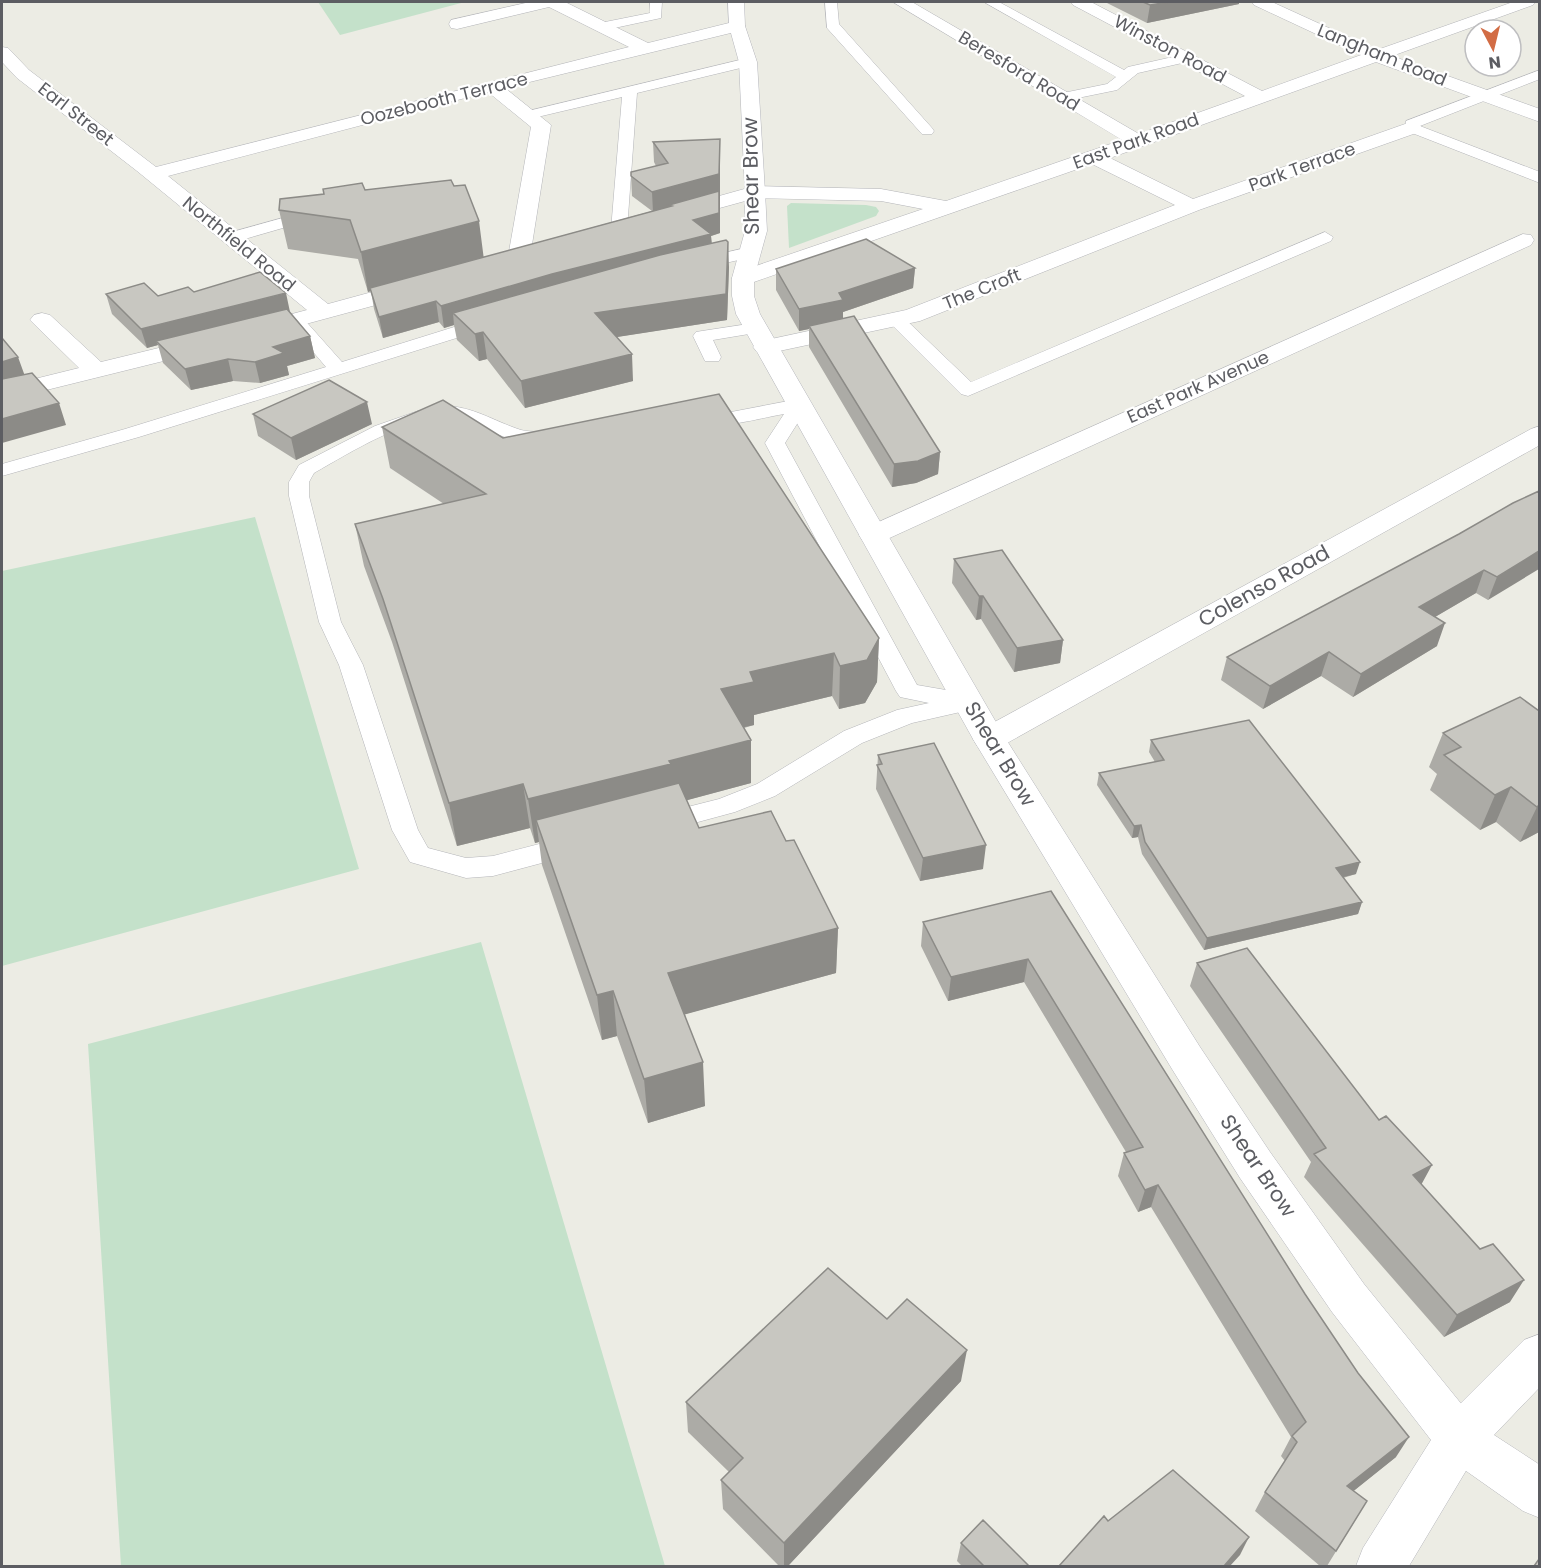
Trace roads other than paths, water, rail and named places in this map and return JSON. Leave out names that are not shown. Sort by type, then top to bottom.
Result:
[{"type":"street","points":[[457,24],[548,2]]},
{"type":"street","points":[[554,2],[645,48]]},
{"type":"street","name":"Shear Brow","points":[[736,2],[737,26],[748,62],[755,192],[756,231],[747,265],[743,296],[747,314],[989,739],[1186,1058],[1255,1165],[1348,1298],[1459,1438],[1539,1494]]},
{"type":"street","name":"Beresford Road","points":[[901,2],[1137,141]]},
{"type":"street","name":"Winston Road","points":[[1079,2],[1260,97]]},
{"type":"street","name":"Langham Road","points":[[1260,2],[1376,56],[1539,116]]},
{"type":"street","points":[[1520,5],[1539,16]]},
{"type":"street","name":"East Park Road","points":[[747,265],[946,207],[1094,157],[1520,5]]},
{"type":"street","name":"Oozebooth Terrace","points":[[152,174],[491,86],[737,26]]},
{"type":"street","name":"Earl Street","points":[[2,52],[23,74],[152,174]]},
{"type":"street","points":[[2,78],[23,74]]},
{"type":"street","points":[[491,86],[541,125],[519,257]]},
{"type":"street","name":"Park Terrace","points":[[1192,206],[1412,128]]},
{"type":"street","points":[[1094,157],[1192,206]]},
{"type":"street","name":"Northfield Road","points":[[152,174],[325,313]]},
{"type":"street","points":[[596,236],[755,192],[881,195],[946,207]]},
{"type":"street","name":"The Croft","points":[[760,338],[912,316],[1192,206]]},
{"type":"street","name":"East Park Avenue","points":[[873,535],[1523,240]]},
{"type":"street","points":[[496,264],[541,251]]},
{"type":"street","points":[[2,394],[296,321],[439,280]]},
{"type":"street","points":[[42,320],[96,371]]},
{"type":"street","name":"Colenso Road","points":[[989,739],[1539,434]]},
{"type":"street","points":[[1381,1566],[1459,1438],[1539,1355]]},
{"type":"lane","points":[[605,26],[656,15],[656,2]]},
{"type":"lane","points":[[831,2],[832,26],[927,131]]},
{"type":"lane","points":[[990,2],[1125,76]]},
{"type":"lane","points":[[1063,97],[1112,87],[1133,70],[1186,58]]},
{"type":"lane","points":[[529,115],[748,62]]},
{"type":"lane","points":[[1539,74],[1411,124],[1412,128],[1539,178]]},
{"type":"lane","points":[[619,230],[630,90]]},
{"type":"lane","points":[[231,238],[332,209]]},
{"type":"lane","points":[[896,320],[968,390],[1325,237]]},
{"type":"lane","points":[[680,268],[747,265]]},
{"type":"lane","points":[[2,470],[132,433],[509,316]]},
{"type":"lane","points":[[296,321],[338,369]]},
{"type":"lane","points":[[712,357],[702,336],[760,338]]},
{"type":"lane","points":[[673,418],[701,420],[731,418],[799,405]]},
{"type":"lane","points":[[799,405],[775,443],[908,691],[969,702]]},
{"type":"lane","points":[[570,433],[536,439],[520,438],[483,419],[458,412],[440,412],[415,417],[306,469],[299,483],[299,496],[330,622],[351,665],[405,830],[419,855],[466,868],[493,866],[598,839]]},
{"type":"lane","points":[[644,827],[726,806],[766,789],[853,737],[906,716],[969,702]]}]
